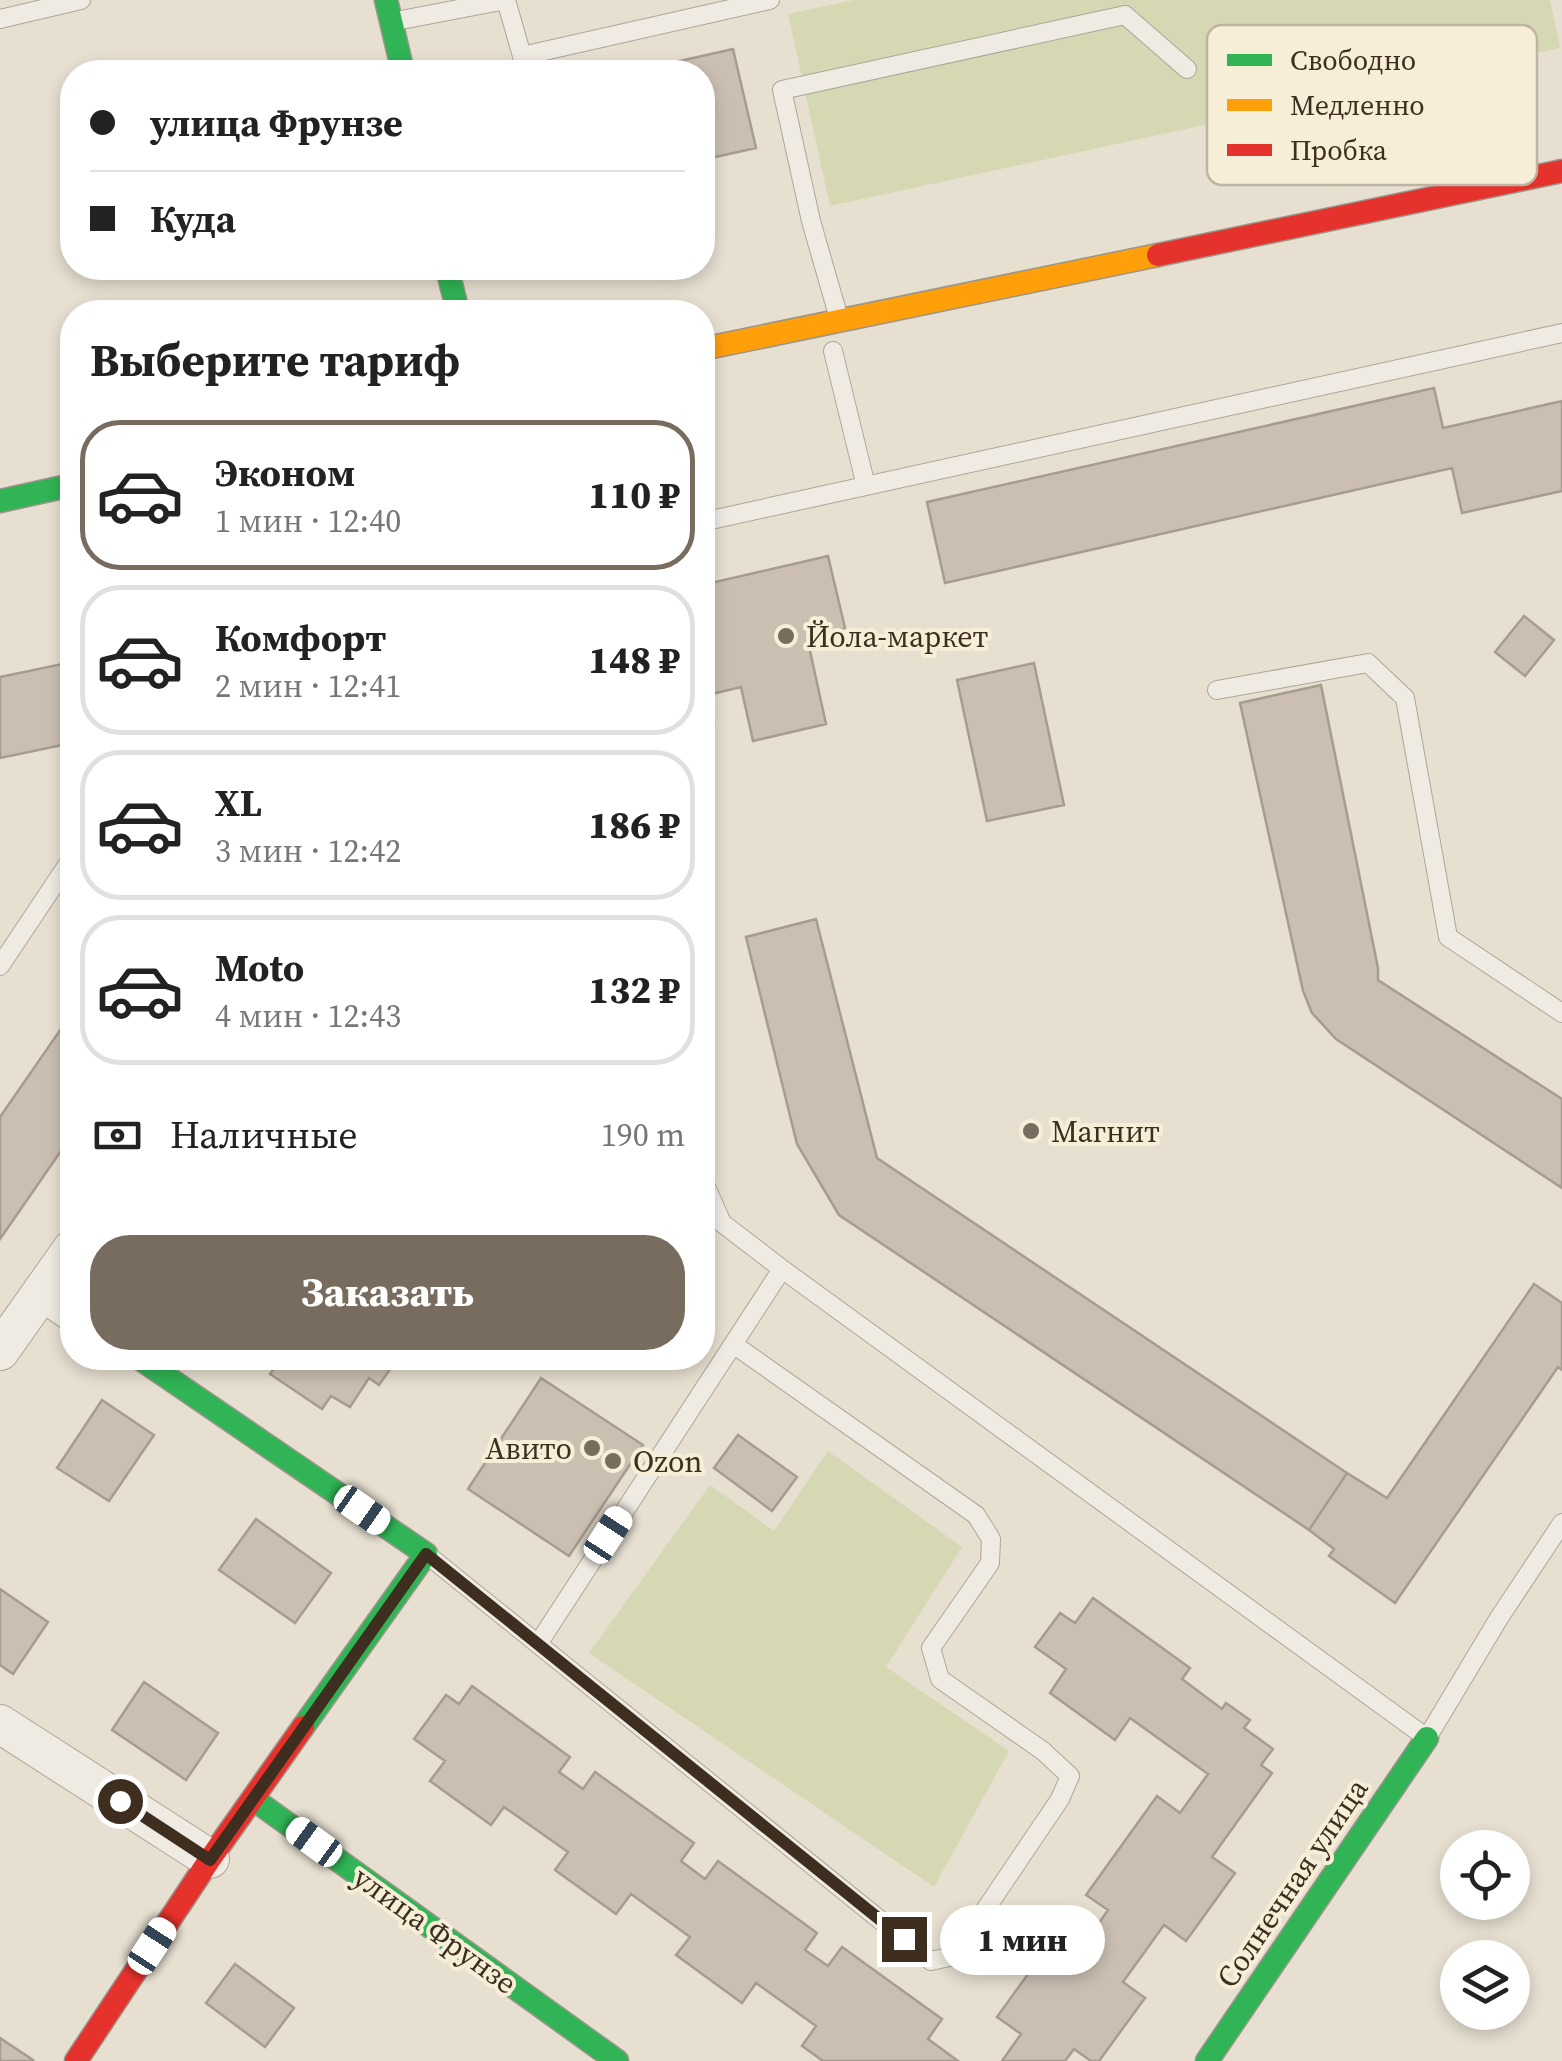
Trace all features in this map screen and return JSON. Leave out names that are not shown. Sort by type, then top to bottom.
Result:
[{"type":"street","points":[[389,11],[399,60]]},
{"type":"street","points":[[1537,176],[1562,171]]},
{"type":"street","points":[[715,347],[1495,185]]},
{"type":"street","points":[[926,327],[960,316],[995,289]]},
{"type":"street","points":[[0,501],[60,488]]},
{"type":"street","points":[[0,1351],[57,1301]]},
{"type":"street","points":[[76,2061],[210,1860],[426,1554],[157,1370]]},
{"type":"street","points":[[0,1724],[210,1860]]},
{"type":"street","name":"Солнечная улица","points":[[1207,2061],[1426,1738]]},
{"type":"street","name":"улица Фрунзе","points":[[253,1799],[617,2061]]},
{"type":"lane","points":[[0,19],[81,0]]},
{"type":"lane","points":[[389,11],[506,0],[522,56],[770,0]]},
{"type":"lane","points":[[840,321],[811,221],[782,90],[1125,15],[1187,69]]},
{"type":"lane","points":[[715,519],[1562,333]]},
{"type":"lane","points":[[832,352],[866,486]]},
{"type":"lane","points":[[1217,690],[1368,663],[1405,698],[1448,937],[1562,1013]]},
{"type":"lane","points":[[0,966],[60,876]]},
{"type":"lane","points":[[715,1207],[722,1223],[782,1269],[1426,1738],[1562,1523]]},
{"type":"lane","points":[[538,1644],[782,1269]]},
{"type":"lane","points":[[426,1554],[932,1961],[954,1956],[1060,1799],[1070,1776],[1043,1751],[940,1679],[932,1660],[931,1648],[990,1563],[991,1539],[976,1515],[733,1344]]},
{"type":"green space","points":[[854,0],[1550,0],[1560,48],[1537,53],[1537,25],[1207,25],[1207,124],[830,206],[788,14]]},
{"type":"green space","points":[[828,1451],[962,1547],[886,1667],[1009,1751],[934,1887],[589,1653],[710,1485],[774,1531]]},
{"type":"building","points":[[733,49],[756,148],[715,157],[715,60],[684,60]]},
{"type":"building","points":[[1434,388],[1443,428],[1562,401],[1562,491],[1462,513],[1452,468],[945,583],[927,502]]},
{"type":"building","points":[[828,556],[845,628],[807,637],[826,724],[753,741],[741,687],[715,693],[715,582]]},
{"type":"building","points":[[1524,616],[1554,640],[1525,676],[1495,652]]},
{"type":"building","points":[[1034,663],[1064,805],[987,821],[957,680]]},
{"type":"building","points":[[60,664],[60,746],[0,758],[0,677]]},
{"type":"building","points":[[1321,685],[1378,980],[1562,1099],[1562,1188],[1336,1039],[1312,1013],[1303,991],[1240,703]]},
{"type":"building","points":[[816,919],[877,1158],[1347,1473],[1309,1530],[839,1215],[797,1144],[746,937]]},
{"type":"building","points":[[60,1030],[60,1152],[0,1239],[0,1117]]},
{"type":"building","points":[[1534,1284],[1562,1303],[1562,1370],[1558,1367],[1395,1603],[1329,1556],[1334,1549],[1309,1530],[1347,1473],[1387,1498]]},
{"type":"building","points":[[273,1370],[390,1370],[379,1385],[369,1378],[350,1407],[331,1396],[322,1409],[270,1374]]},
{"type":"building","points":[[541,1378],[643,1445],[569,1556],[468,1489]]},
{"type":"building","points":[[102,1400],[154,1435],[109,1501],[57,1468]]},
{"type":"building","points":[[738,1435],[797,1477],[772,1511],[714,1468]]},
{"type":"building","points":[[256,1519],[331,1573],[295,1623],[219,1570]]},
{"type":"building","points":[[0,1589],[48,1622],[13,1674],[0,1665]]},
{"type":"building","points":[[1093,1598],[1190,1668],[1182,1679],[1222,1709],[1226,1703],[1250,1720],[1244,1728],[1273,1749],[1261,1765],[1272,1773],[1212,1857],[1235,1873],[1186,1941],[1164,1925],[1123,1982],[1145,1998],[1099,2061],[1091,2061],[1074,2049],[1065,2061],[1002,2061],[1021,2034],[997,2017],[1067,1920],[1090,1936],[1108,1910],[1086,1895],[1157,1796],[1180,1813],[1208,1774],[1130,1718],[1115,1740],[1050,1693],[1066,1669],[1035,1647],[1060,1613],[1075,1623]]},
{"type":"building","points":[[144,1682],[218,1733],[186,1780],[112,1730]]},
{"type":"building","points":[[472,1686],[570,1757],[559,1772],[583,1789],[595,1772],[694,1843],[681,1861],[705,1879],[718,1861],[817,1933],[805,1950],[828,1966],[842,1947],[942,2019],[928,2039],[958,2061],[823,2061],[802,2046],[816,2026],[756,1983],[742,2003],[676,1955],[690,1937],[631,1894],[616,1914],[555,1870],[568,1852],[504,1807],[491,1825],[430,1781],[445,1761],[414,1739],[446,1695],[459,1704]]},
{"type":"building","points":[[235,1964],[294,2008],[265,2047],[206,2003]]},
{"type":"building","points":[[0,2038],[33,2060],[0,2061]]},
{"type":"traffic: fast","points":[[386,0],[400,60]]},
{"type":"traffic: fast","points":[[450,280],[455,300]]},
{"type":"traffic: fast","points":[[0,501],[60,488]]},
{"type":"traffic: fast","points":[[157,1370],[426,1554],[303,1727]]},
{"type":"traffic: fast","points":[[1207,2061],[1427,1738]]},
{"type":"traffic: fast","points":[[253,1799],[617,2061]]},
{"type":"traffic: slow","points":[[715,346],[1158,255]]},
{"type":"traffic: jam","points":[[1537,176],[1562,171]]},
{"type":"traffic: jam","points":[[1158,255],[1495,185]]},
{"type":"traffic: jam","points":[[76,2061],[303,1727]]},
{"type":"place","name":"Йола-маркет","points":[[786,636]]},
{"type":"place","name":"Магнит","points":[[1031,1131]]},
{"type":"place","name":"Авито","points":[[592,1448]]},
{"type":"place","name":"Ozon","points":[[613,1461]]},
{"type":"route","points":[[120,1801],[210,1860],[426,1554],[904,1939]]}]
